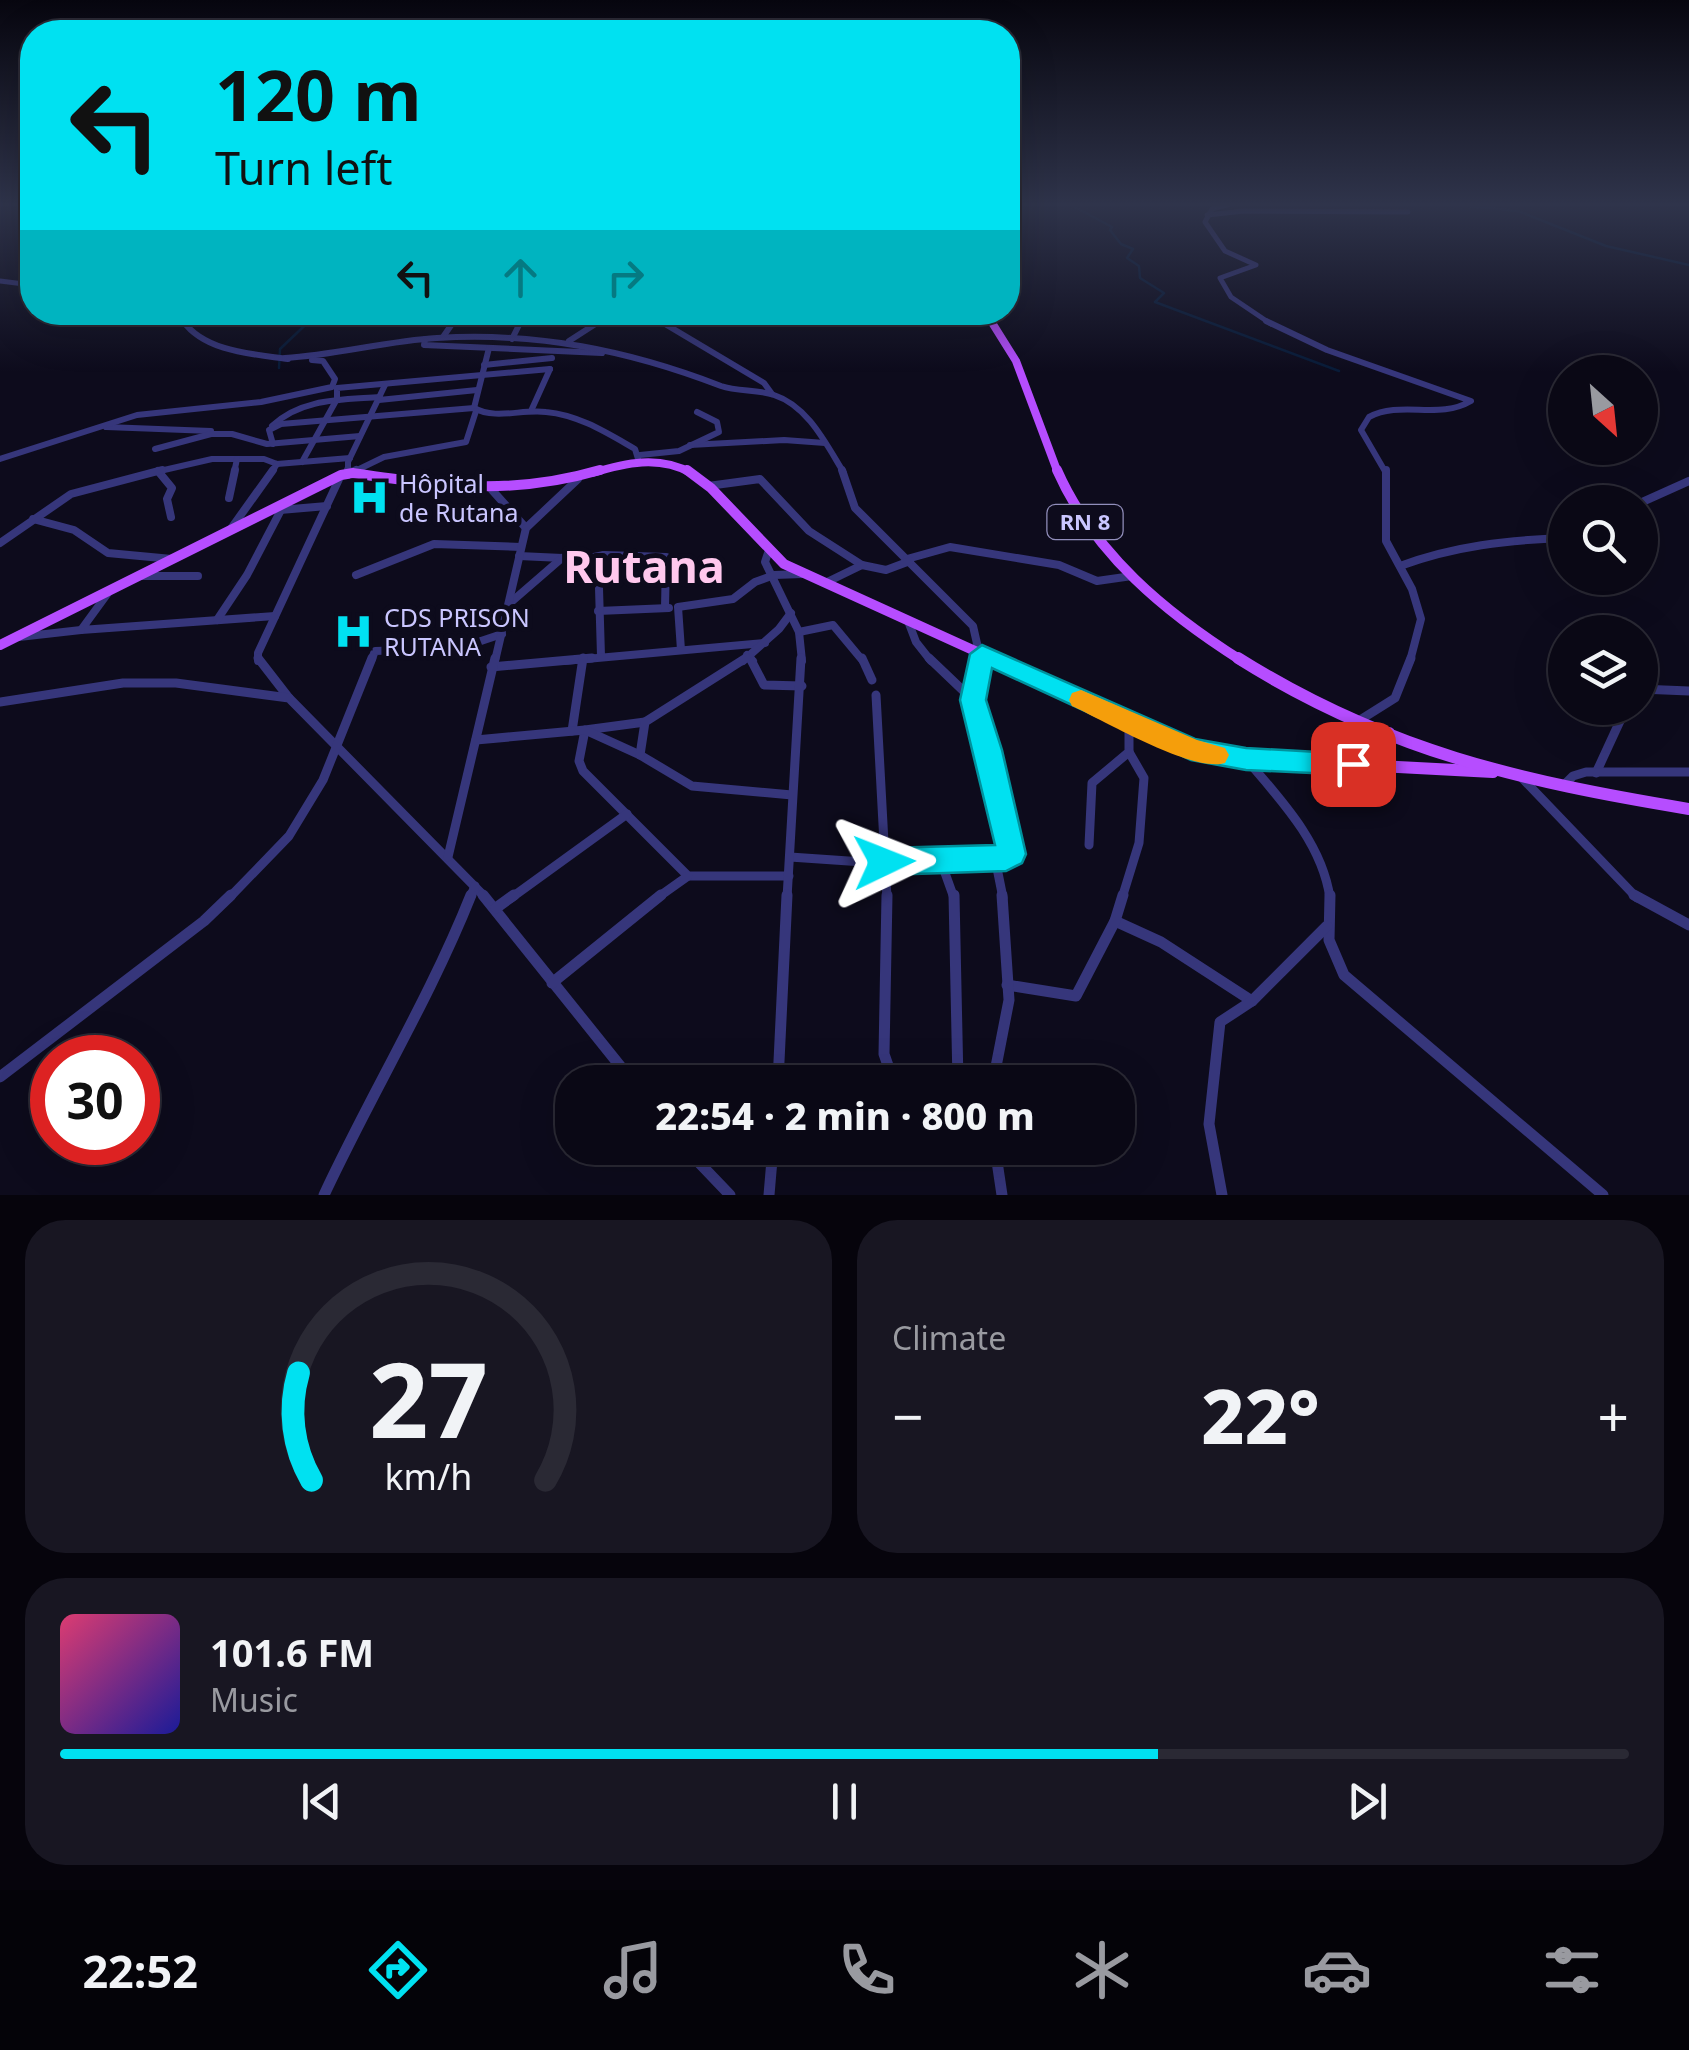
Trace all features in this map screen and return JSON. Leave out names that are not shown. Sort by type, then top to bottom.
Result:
[{"type":"main road","name":"RN 8","points":[[994,325],[1015,354],[1075,507],[1101,544],[1189,625],[1242,660],[1360,720],[1493,772],[1689,809]]},
{"type":"main road","points":[[0,645],[344,474],[492,490],[580,477],[640,458],[678,466],[708,486],[768,553],[803,574],[1191,749],[1246,759],[1493,772]]},
{"type":"main road","points":[[1389,733],[1389,766]]},
{"type":"street","points":[[1244,260],[1256,265],[1220,278],[1233,302],[1348,358],[1463,395],[1471,401],[1456,408],[1389,410],[1362,423],[1361,430],[1386,471],[1386,541],[1421,620],[1413,636],[1406,676],[1396,697],[1360,720]]},
{"type":"street","points":[[0,459],[137,415],[261,402],[332,387],[334,379],[324,361],[246,354],[197,336],[187,325]]},
{"type":"street","points":[[443,338],[452,325]]},
{"type":"street","points":[[512,339],[519,325]]},
{"type":"street","points":[[569,341],[594,325]]},
{"type":"street","points":[[672,325],[764,383],[772,394]]},
{"type":"street","points":[[281,358],[335,355],[426,339],[569,341],[683,369],[727,388],[772,394],[804,413],[848,480],[856,508],[966,618],[982,654],[973,700],[1012,854],[884,862],[790,857]]},
{"type":"street","points":[[426,339],[424,344],[554,355]]},
{"type":"street","points":[[344,474],[384,457],[466,442],[489,348]]},
{"type":"street","points":[[484,364],[611,352]]},
{"type":"street","points":[[531,410],[554,355]]},
{"type":"street","points":[[302,462],[336,402],[337,388],[550,369]]},
{"type":"street","points":[[385,385],[258,660],[289,698],[496,908],[619,1065]]},
{"type":"street","points":[[273,444],[268,435],[272,426],[283,415],[305,406],[477,390]]},
{"type":"street","points":[[272,426],[370,416],[531,410],[572,414],[640,458],[678,451],[721,427],[697,412]]},
{"type":"street","points":[[101,426],[220,433],[273,444],[360,436]]},
{"type":"street","points":[[154,449],[220,433]]},
{"type":"street","points":[[690,445],[784,440],[825,443]]},
{"type":"street","points":[[0,544],[82,489],[201,460],[278,464],[350,458]]},
{"type":"street","points":[[229,498],[237,459]]},
{"type":"street","points":[[230,530],[278,464]]},
{"type":"street","points":[[158,471],[172,488],[167,499],[171,517]]},
{"type":"street","points":[[448,857],[526,528],[580,477]]},
{"type":"street","points":[[708,486],[760,479],[808,531],[862,565],[886,570],[950,547],[1059,565],[1097,581],[1132,576]]},
{"type":"street","points":[[1658,495],[1689,481]]},
{"type":"street","points":[[492,490],[526,528]]},
{"type":"street","points":[[265,512],[327,506]]},
{"type":"street","points":[[217,620],[247,576],[281,510]]},
{"type":"street","points":[[0,534],[32,520],[74,530],[108,554],[172,559]]},
{"type":"street","points":[[1400,566],[1502,540],[1548,539]]},
{"type":"street","points":[[356,575],[434,544],[562,558],[666,557],[665,608]]},
{"type":"street","points":[[768,553],[766,562],[799,632],[802,686],[792,796],[779,1065]]},
{"type":"street","points":[[600,656],[598,611],[604,556]]},
{"type":"street","points":[[510,603],[562,558]]},
{"type":"street","points":[[825,584],[862,565]]},
{"type":"street","points":[[598,611],[678,607],[733,599],[755,582],[803,574]]},
{"type":"street","points":[[138,576],[198,576]]},
{"type":"street","points":[[82,630],[111,589]]},
{"type":"street","points":[[678,607],[682,650]]},
{"type":"street","points":[[476,740],[645,722],[765,643],[791,612]]},
{"type":"street","points":[[14,638],[276,616]]},
{"type":"street","points":[[908,621],[909,631],[942,675],[973,700]]},
{"type":"street","points":[[799,632],[833,625],[861,656],[872,680]]},
{"type":"street","points":[[0,1077],[204,921],[265,864],[288,836],[340,747],[338,740],[375,651],[460,648],[502,634]]},
{"type":"street","points":[[491,667],[765,643]]},
{"type":"street","points":[[748,655],[764,686],[802,686]]},
{"type":"street","points":[[572,731],[583,658]]},
{"type":"street","points":[[0,702],[123,684],[176,683],[289,698]]},
{"type":"street","points":[[1658,690],[1689,691]]},
{"type":"street","points":[[876,695],[887,881],[886,1065]]},
{"type":"street","points":[[1007,985],[1076,996],[1115,921],[1139,843],[1144,798],[1144,778],[1129,752],[1130,721]]},
{"type":"street","points":[[640,755],[645,722]]},
{"type":"street","points":[[1596,773],[1618,725]]},
{"type":"street","points":[[585,730],[702,789],[792,796]]},
{"type":"street","points":[[585,730],[579,761],[584,771],[688,876]]},
{"type":"street","points":[[1089,845],[1092,783],[1129,752]]},
{"type":"street","points":[[1246,759],[1295,819],[1322,868],[1330,899],[1330,952],[1344,974],[1603,1195]]},
{"type":"street","points":[[1562,786],[1573,776],[1596,773],[1689,772]]},
{"type":"street","points":[[1522,778],[1640,901],[1689,925]]},
{"type":"street","points":[[496,908],[627,814]]},
{"type":"street","points":[[995,858],[1004,914],[1008,1024],[997,1065]]},
{"type":"street","points":[[940,859],[954,895],[958,1065]]},
{"type":"street","points":[[552,983],[644,906],[688,876],[788,876]]},
{"type":"street","points":[[324,1195],[370,1097],[450,949],[475,886]]},
{"type":"street","points":[[1115,921],[1161,942],[1252,1001]]},
{"type":"street","points":[[1222,1195],[1209,1124],[1220,1022],[1252,1001],[1327,926]]},
{"type":"street","points":[[701,1165],[730,1195]]},
{"type":"street","points":[[768,1195],[771,1165]]},
{"type":"street","points":[[998,1165],[1002,1195]]},
{"type":"waterway","points":[[1130,260],[1139,266],[1140,278],[1164,293],[1155,302],[1339,371]]},
{"type":"waterway","points":[[1666,260],[1689,265]]},
{"type":"waterway","points":[[279,368],[280,349],[305,325]]},
{"type":"slow traffic","points":[[1081,700],[1191,749],[1216,755]]},
{"type":"place","name":"Hôpital de Rutana","points":[[369,498]]},
{"type":"place","name":"CDS PRISON RUTANA","points":[[354,632]]},
{"type":"district","name":"Rutana","points":[[644,567]]},
{"type":"route","points":[[884,862],[1006,858],[1012,854],[973,700],[982,654],[1191,749],[1246,759],[1353,764]]}]
